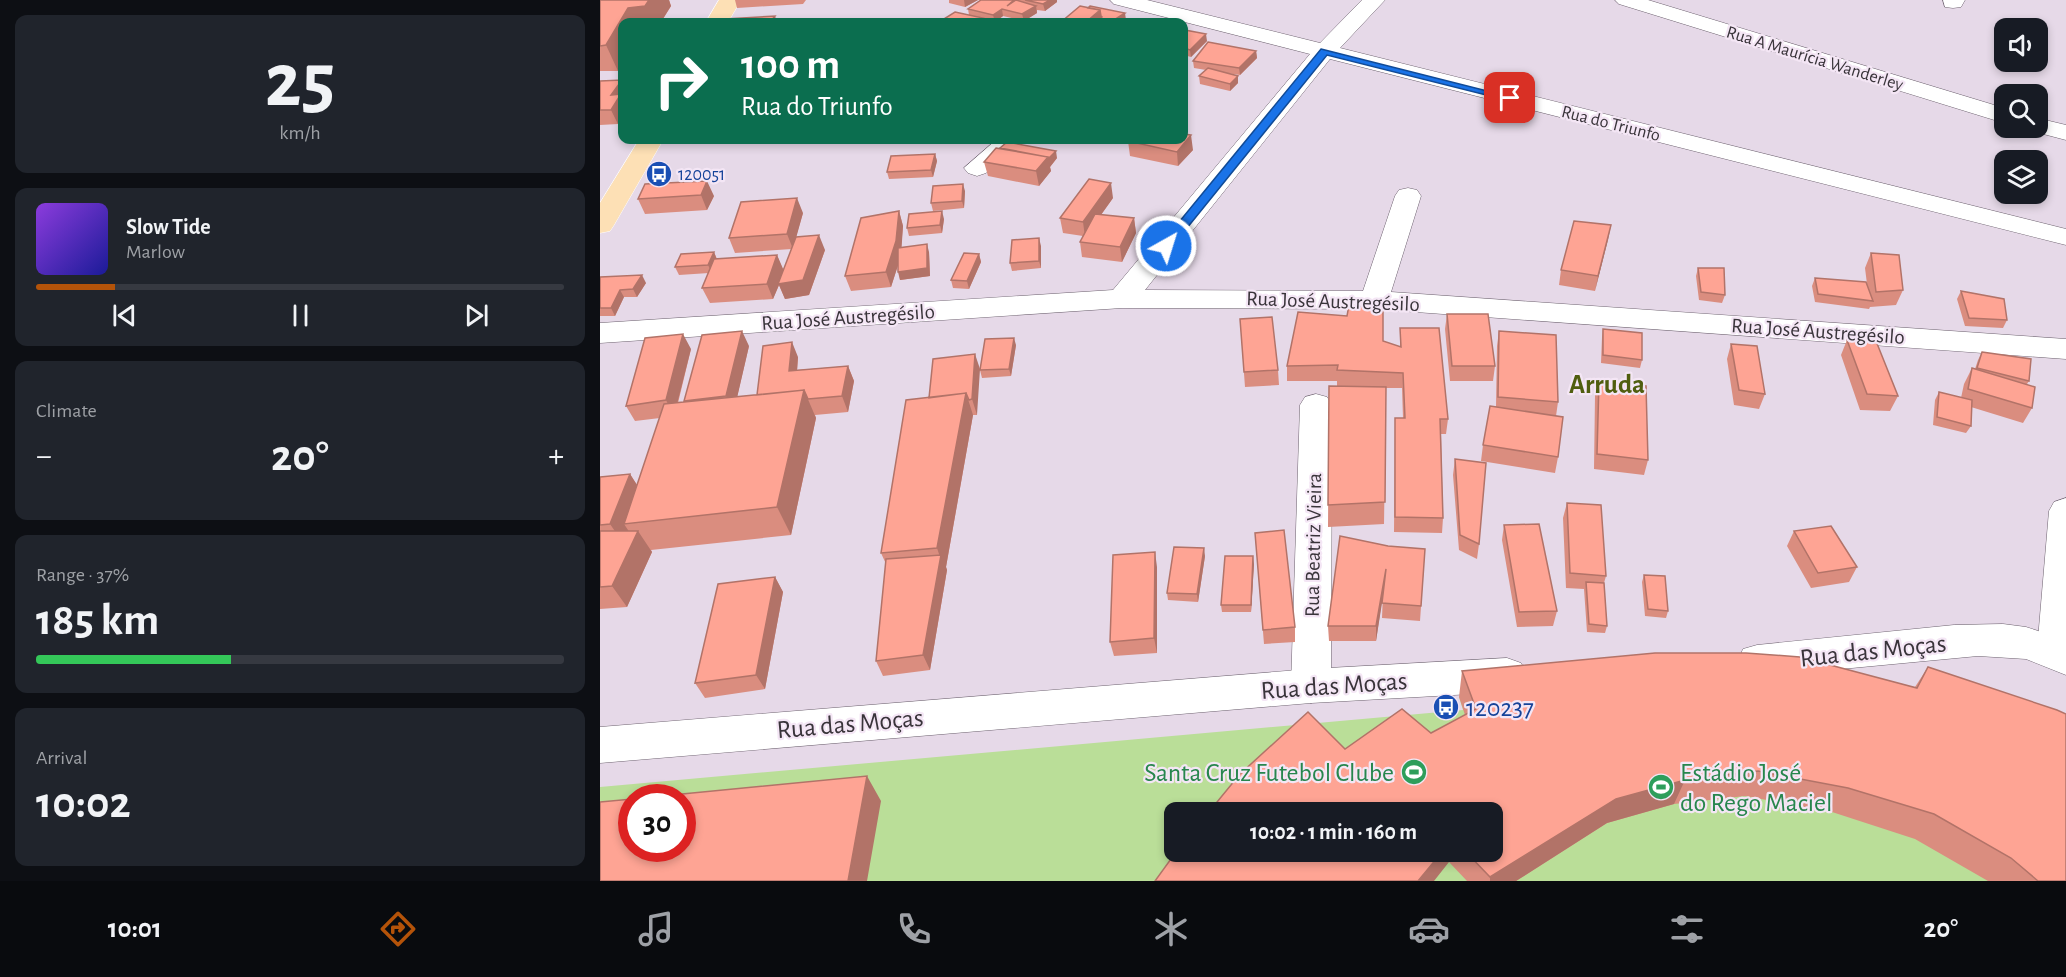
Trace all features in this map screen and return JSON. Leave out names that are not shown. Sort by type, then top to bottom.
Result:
[{"type":"main road","points":[[719,18],[729,0]]},
{"type":"main road","points":[[600,225],[649,144]]},
{"type":"street","name":"Rua do Triunfo","points":[[1121,0],[1161,17]]},
{"type":"street","points":[[1122,299],[1324,51],[1374,0]]},
{"type":"street","name":"Rua A Maurícia Wanderley","points":[[1626,0],[1994,113]]},
{"type":"street","name":"Rua do Triunfo","points":[[1188,23],[1324,51],[2066,237]]},
{"type":"street","points":[[2048,128],[2066,133]]},
{"type":"street","points":[[978,168],[1006,144]]},
{"type":"street","points":[[1374,300],[1408,196]]},
{"type":"street","name":"Rua José Austregésilo","points":[[600,333],[1122,299],[1263,298],[1374,300],[2066,349]]},
{"type":"street","name":"Rua Beatriz Vieira","points":[[1311,686],[1316,405]]},
{"type":"street","points":[[2061,655],[2066,511]]},
{"type":"street","name":"Rua das Moças","points":[[1727,662],[1787,659],[1974,640],[2020,642],[2061,655]]},
{"type":"street","name":"Rua das Moças","points":[[600,745],[1311,686],[1537,673]]},
{"type":"green space","name":"Santa Cruz Futebol Clube","points":[[1646,680],[2066,881],[600,881],[600,787],[618,785],[618,862],[696,862],[696,784],[634,784],[1463,710],[1459,697]]},
{"type":"building","points":[[600,0],[649,0],[645,6],[628,8],[622,18],[618,18],[618,25],[606,45],[600,46]]},
{"type":"building","points":[[981,0],[1014,0],[1007,6],[1016,0],[1036,6],[1022,14],[1002,9],[993,15],[968,9]]},
{"type":"building","points":[[1025,0],[1050,0],[1043,4]]},
{"type":"building","points":[[1080,6],[1100,10],[1091,18],[1066,18]]},
{"type":"building","points":[[1090,6],[1125,13],[1117,18],[1101,18],[1100,10],[1088,8]]},
{"type":"building","points":[[955,12],[983,18],[945,18]]},
{"type":"building","points":[[775,16],[773,18],[742,18]]},
{"type":"building","points":[[1188,31],[1206,34],[1190,50],[1188,49]]},
{"type":"building","points":[[1208,42],[1256,51],[1239,68],[1193,61]]},
{"type":"building","points":[[1208,68],[1238,76],[1230,84],[1199,76]]},
{"type":"building","points":[[618,80],[618,85],[611,95],[618,94],[618,99],[611,110],[600,110],[600,81]]},
{"type":"building","points":[[1005,144],[1018,144],[1056,151],[1048,159],[1048,157],[1000,148]]},
{"type":"building","points":[[1141,144],[1184,144],[1177,152]]},
{"type":"building","points":[[996,148],[1048,157],[1036,171],[984,162]]},
{"type":"building","points":[[935,154],[931,170],[887,172],[891,156]]},
{"type":"building","points":[[1089,179],[1111,183],[1083,222],[1060,218]]},
{"type":"building","points":[[707,181],[701,195],[638,199],[645,184]]},
{"type":"building","points":[[963,184],[962,201],[931,203],[933,186]]},
{"type":"building","points":[[797,198],[787,234],[729,238],[741,202]]},
{"type":"building","points":[[899,211],[896,241],[886,272],[845,276],[861,218]]},
{"type":"building","points":[[942,211],[940,225],[907,228],[909,214]]},
{"type":"building","points":[[1095,214],[1134,218],[1120,247],[1080,242]]},
{"type":"building","points":[[1574,221],[1611,225],[1598,276],[1561,270]]},
{"type":"building","points":[[819,235],[803,280],[778,284],[796,237]]},
{"type":"building","points":[[1039,238],[1039,261],[1010,263],[1012,240]]},
{"type":"building","points":[[927,244],[927,268],[898,272],[898,248]]},
{"type":"building","points":[[714,252],[708,265],[675,267],[681,254]]},
{"type":"building","points":[[964,253],[979,254],[967,281],[951,280]]},
{"type":"building","points":[[1871,253],[1899,255],[1903,290],[1876,292]]},
{"type":"building","points":[[777,255],[767,284],[702,288],[714,259]]},
{"type":"building","points":[[1698,268],[1724,268],[1725,295],[1701,292]]},
{"type":"building","points":[[642,275],[633,289],[620,290],[611,308],[600,308],[600,277]]},
{"type":"building","points":[[1815,278],[1866,282],[1873,301],[1818,294]]},
{"type":"building","points":[[1961,291],[2004,299],[2007,320],[1969,318]]},
{"type":"building","points":[[1349,305],[1383,309],[1383,341],[1401,347],[1400,328],[1439,328],[1448,419],[1440,419],[1443,518],[1395,517],[1395,418],[1405,418],[1403,373],[1337,370],[1338,365],[1287,366],[1298,312],[1347,316]]},
{"type":"building","points":[[1447,314],[1488,314],[1495,366],[1452,366]]},
{"type":"building","points":[[1272,317],[1278,370],[1244,372],[1240,319]]},
{"type":"building","points":[[1603,329],[1642,333],[1642,360],[1603,355]]},
{"type":"building","points":[[742,331],[726,396],[684,401],[702,335]]},
{"type":"building","points":[[1499,331],[1556,335],[1558,402],[1498,397]]},
{"type":"building","points":[[683,334],[666,400],[626,406],[645,338]]},
{"type":"building","points":[[1014,338],[1009,369],[980,370],[985,339]]},
{"type":"building","points":[[1847,340],[1876,341],[1898,396],[1867,394]]},
{"type":"building","points":[[792,342],[789,371],[848,366],[842,396],[808,399],[804,390],[757,395],[763,346]]},
{"type":"building","points":[[1731,344],[1757,346],[1765,394],[1739,390]]},
{"type":"building","points":[[1982,352],[2031,359],[2029,381],[1977,368]]},
{"type":"building","points":[[975,354],[972,399],[969,400],[966,393],[929,398],[933,359]]},
{"type":"building","points":[[1972,368],[2035,387],[2032,408],[1968,389]]},
{"type":"building","points":[[1599,381],[1646,386],[1648,460],[1597,454]]},
{"type":"building","points":[[1329,386],[1386,387],[1385,502],[1328,505]]},
{"type":"building","points":[[804,390],[777,507],[624,524],[664,404]]},
{"type":"building","points":[[1939,392],[1972,400],[1971,426],[1937,417]]},
{"type":"building","points":[[966,393],[937,548],[881,553],[906,400]]},
{"type":"building","points":[[1490,406],[1563,417],[1558,457],[1483,445]]},
{"type":"building","points":[[1455,459],[1486,463],[1479,544],[1460,535]]},
{"type":"building","points":[[630,474],[610,524],[600,525],[600,477]]},
{"type":"building","points":[[1567,503],[1601,505],[1606,576],[1570,573]]},
{"type":"building","points":[[1539,524],[1557,611],[1519,612],[1504,525]]},
{"type":"building","points":[[1831,526],[1857,567],[1818,573],[1794,531]]},
{"type":"building","points":[[1284,530],[1295,627],[1263,630],[1255,533]]},
{"type":"building","points":[[600,531],[638,531],[612,586],[600,587]]},
{"type":"building","points":[[1340,536],[1388,546],[1425,549],[1421,606],[1382,603],[1386,569],[1376,626],[1328,626]]},
{"type":"building","points":[[1174,547],[1204,548],[1197,594],[1167,593]]},
{"type":"building","points":[[1155,552],[1154,638],[1110,642],[1113,555]]},
{"type":"building","points":[[941,555],[923,655],[876,661],[886,559]]},
{"type":"building","points":[[1225,556],[1253,556],[1251,605],[1221,605]]},
{"type":"building","points":[[1644,575],[1665,576],[1668,611],[1648,609]]},
{"type":"building","points":[[775,577],[756,675],[695,683],[718,584]]},
{"type":"building","points":[[1586,582],[1604,583],[1607,626],[1589,624]]},
{"type":"building","name":"Estádio José do Rego Maciel","points":[[1655,653],[1746,653],[1800,657],[1917,688],[1928,667],[2057,710],[2066,714],[2066,881],[2038,881],[2011,858],[1934,814],[1848,788],[1758,771],[1685,780],[1616,799],[1490,877],[1476,862],[1503,862],[1503,802],[1217,802],[1240,774],[1308,712],[1345,749],[1402,709],[1431,733],[1476,709],[1462,671]]},
{"type":"building","points":[[867,776],[848,881],[600,881],[600,802],[618,800],[618,862],[696,862],[696,793]]},
{"type":"building","points":[[1169,862],[1434,862],[1418,881],[1155,881]]},
{"type":"place","name":"120051","points":[[659,174]]},
{"type":"place","name":"120237","points":[[1446,707]]},
{"type":"place","name":"Santa Cruz Futebol Clube","points":[[1414,772]]},
{"type":"place","name":"Estádio José do Rego Maciel","points":[[1661,787]]},
{"type":"district","name":"Arruda","points":[[1607,384]]},
{"type":"route","points":[[1166,246],[1324,51],[1510,98]]}]
